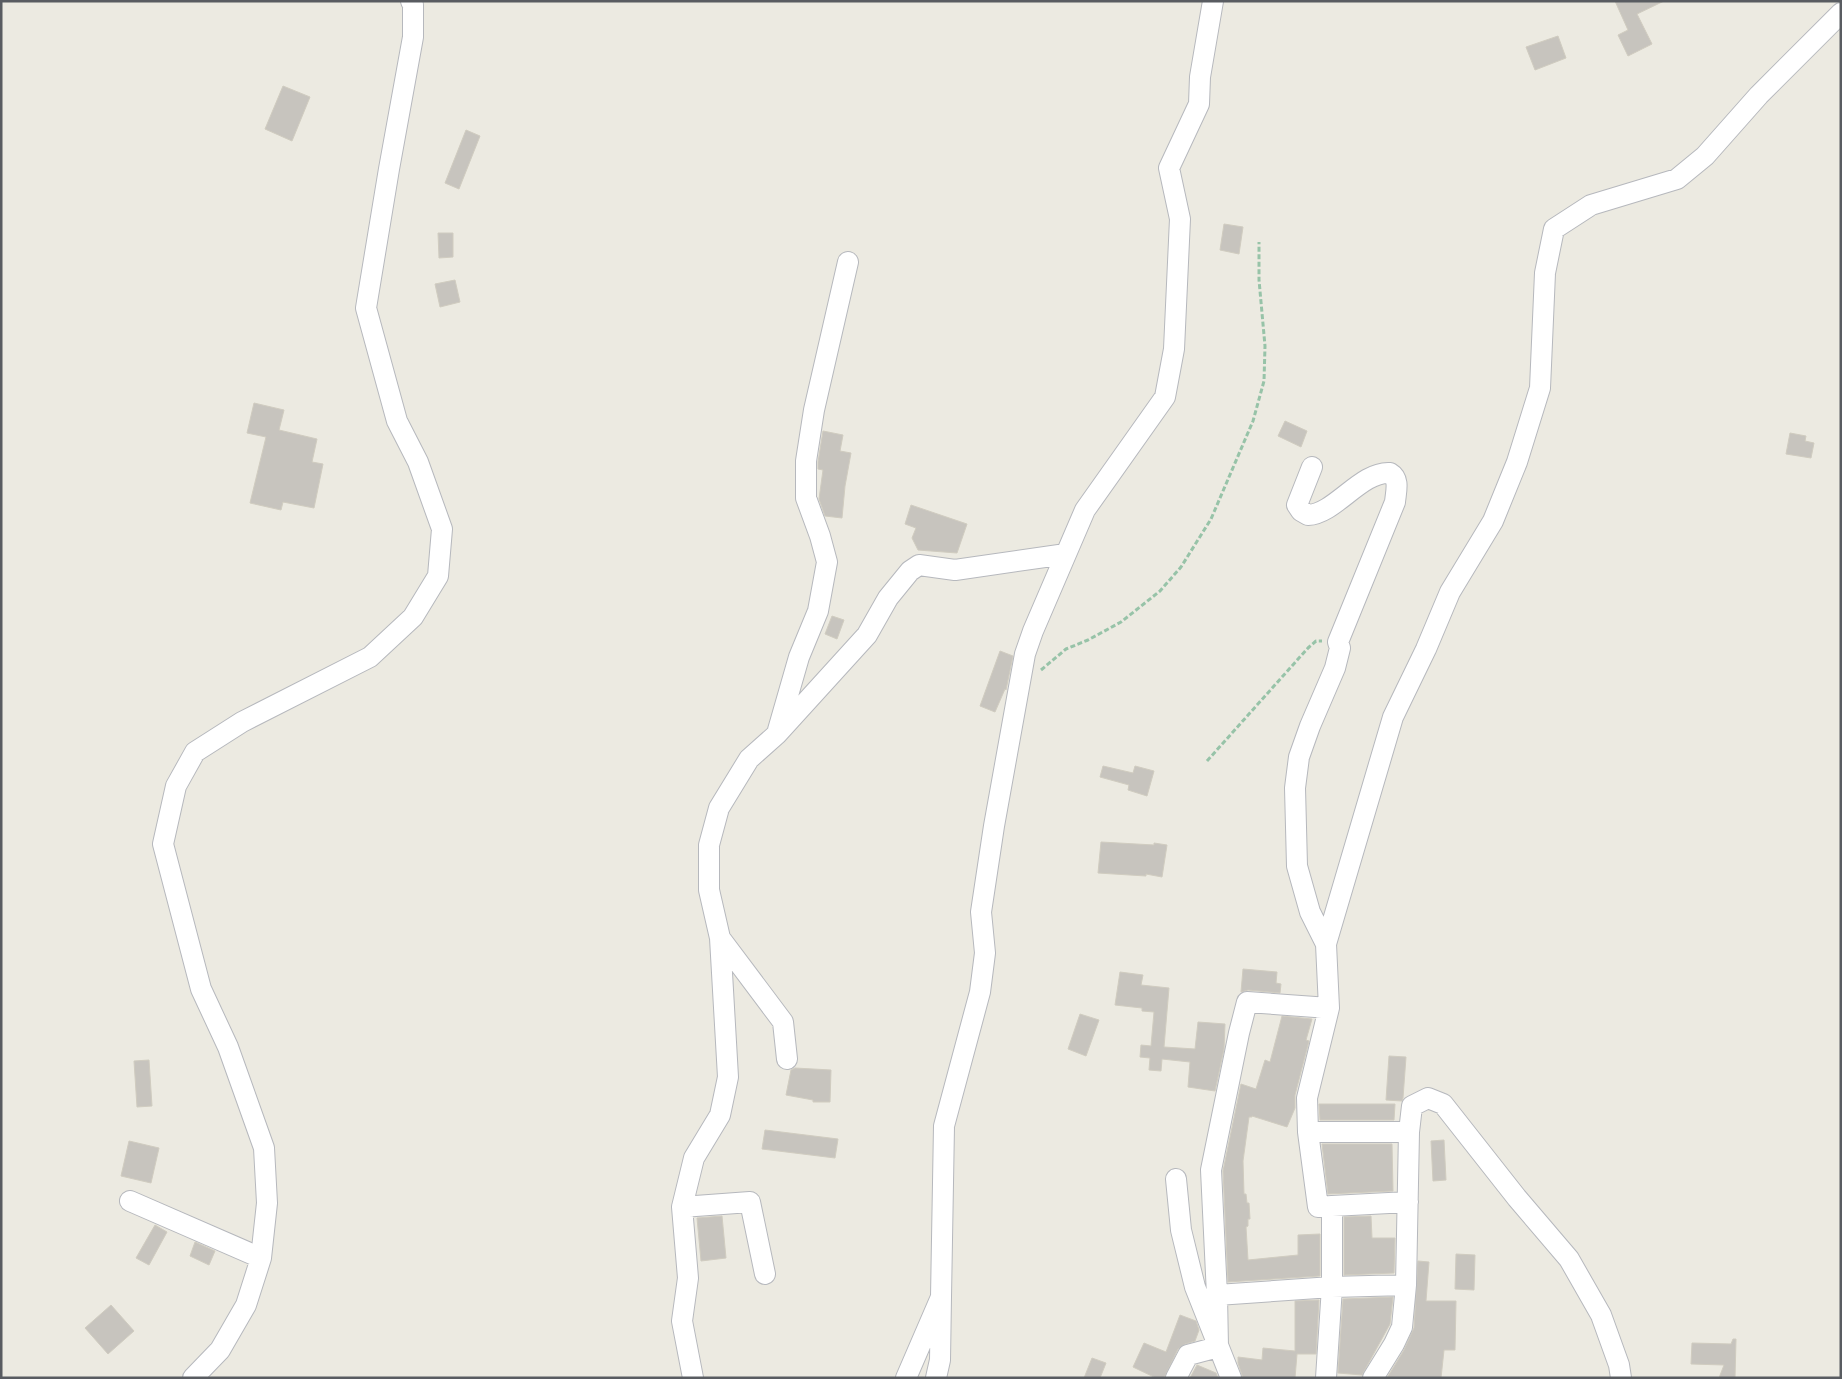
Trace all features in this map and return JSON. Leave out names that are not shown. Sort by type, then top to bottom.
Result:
[{"type":"street","points":[[193,1378],[220,1350],[246,1305],[261,1258],[267,1203],[264,1148],[228,1047],[201,989],[164,844],[176,786],[195,752],[242,722],[370,658],[414,617],[438,576],[442,528],[418,462],[397,420],[366,308],[388,169],[412,37],[411,1]]},
{"type":"street","points":[[936,1378],[940,1360],[944,1126],[980,992],[985,954],[981,912],[994,826],[1025,654],[1085,510],[1165,397],[1174,349],[1180,219],[1168,168],[1198,104],[1200,77],[1214,1]]},
{"type":"street","points":[[1408,1202],[1318,1207],[1308,1132],[1307,1098],[1329,1008],[1326,944],[1393,717],[1426,649],[1450,592],[1493,521],[1517,462],[1540,388],[1545,273],[1554,229],[1591,205],[1676,178],[1705,156],[1759,94],[1841,13]]},
{"type":"street","points":[[777,734],[799,657],[818,611],[827,562],[806,498],[806,461],[814,410],[848,262]]},
{"type":"street","points":[[1312,468],[1297,505],[1301,511],[1308,515],[1317,513],[1379,474],[1390,472],[1396,481],[1395,502],[1338,642],[1340,648],[1335,668],[1299,757],[1295,788],[1297,866],[1310,912],[1326,944]]},
{"type":"street","points":[[693,1378],[682,1321],[688,1278],[682,1207],[694,1158],[720,1115],[728,1077],[720,938],[709,890],[709,845],[719,808],[749,760],[777,734],[867,635],[888,598],[914,568],[919,565],[955,570],[1066,554]]},
{"type":"street","points":[[720,938],[783,1022],[787,1059]]},
{"type":"street","points":[[1218,1347],[1211,1170],[1239,1032],[1247,1002],[1329,1008]]},
{"type":"street","points":[[1374,1378],[1402,1327],[1406,1285],[1408,1132],[1412,1106],[1428,1098],[1443,1104],[1517,1198],[1569,1259],[1601,1315],[1619,1365],[1621,1378]]},
{"type":"street","points":[[1308,1132],[1408,1132]]},
{"type":"street","points":[[1176,1179],[1181,1230],[1193,1278],[1231,1378]]},
{"type":"street","points":[[130,1201],[261,1258]]},
{"type":"street","points":[[682,1207],[750,1202],[765,1274]]},
{"type":"street","points":[[1326,1378],[1332,1287],[1332,1206]]},
{"type":"street","points":[[1217,1295],[1332,1287],[1406,1285]]},
{"type":"street","points":[[906,1378],[941,1297]]},
{"type":"street","points":[[1176,1378],[1188,1355],[1218,1347]]},
{"type":"path","points":[[1018,697],[1042,670],[1066,649],[1088,640],[1121,622],[1160,591],[1181,567],[1211,519],[1253,421],[1264,381],[1265,346],[1259,280],[1259,242]]},
{"type":"path","points":[[1207,761],[1316,641],[1338,642]]},
{"type":"building","points":[[1615,1],[1664,1],[1637,14],[1652,44],[1628,56],[1618,35],[1628,30]]},
{"type":"building","points":[[1558,36],[1566,58],[1535,70],[1526,47]]},
{"type":"building","points":[[283,86],[310,97],[292,141],[265,129]]},
{"type":"building","points":[[466,130],[480,136],[459,189],[445,183]]},
{"type":"building","points":[[1224,224],[1243,227],[1239,254],[1220,250]]},
{"type":"building","points":[[438,233],[453,233],[453,257],[439,258]]},
{"type":"building","points":[[455,280],[460,302],[440,307],[435,284]]},
{"type":"building","points":[[254,403],[284,410],[279,430],[317,439],[312,462],[323,464],[314,508],[283,502],[281,510],[250,503],[266,437],[247,433]]},
{"type":"building","points":[[1285,421],[1307,431],[1301,447],[1278,436]]},
{"type":"building","points":[[823,431],[843,435],[840,451],[851,453],[842,518],[825,516],[819,499],[823,470],[818,469],[818,462]]},
{"type":"building","points":[[1790,433],[1806,436],[1805,441],[1814,443],[1811,458],[1786,454]]},
{"type":"building","points":[[911,505],[967,524],[957,553],[918,550],[912,538],[916,528],[905,524]]},
{"type":"building","points":[[832,616],[844,620],[837,639],[825,634]]},
{"type":"building","points":[[1000,651],[1013,656],[1006,690],[995,712],[980,706]]},
{"type":"building","points":[[1103,766],[1133,773],[1135,766],[1154,771],[1147,796],[1128,790],[1129,785],[1100,777]]},
{"type":"building","points":[[1101,842],[1167,845],[1162,877],[1146,874],[1146,876],[1098,873]]},
{"type":"building","points":[[1243,969],[1277,972],[1276,983],[1281,984],[1280,993],[1248,990],[1241,992]]},
{"type":"building","points":[[1120,972],[1143,975],[1141,985],[1169,988],[1164,1047],[1195,1049],[1198,1022],[1225,1024],[1224,1049],[1215,1091],[1188,1087],[1190,1062],[1162,1059],[1161,1071],[1149,1070],[1150,1058],[1140,1057],[1141,1045],[1151,1046],[1154,1012],[1142,1011],[1142,1008],[1115,1005]]},
{"type":"building","points":[[1080,1014],[1099,1020],[1086,1056],[1068,1049]]},
{"type":"building","points":[[1282,1016],[1312,1019],[1306,1040],[1309,1041],[1295,1095],[1295,1108],[1287,1127],[1252,1116],[1249,1117],[1243,1161],[1244,1194],[1246,1194],[1247,1203],[1249,1203],[1250,1219],[1248,1219],[1248,1226],[1246,1227],[1248,1260],[1298,1255],[1298,1235],[1320,1234],[1320,1276],[1228,1282],[1223,1171],[1241,1084],[1256,1089],[1265,1060],[1270,1062]]},
{"type":"building","points":[[1389,1056],[1406,1057],[1402,1101],[1386,1100]]},
{"type":"building","points":[[149,1060],[152,1106],[137,1107],[134,1061]]},
{"type":"building","points":[[795,1068],[831,1070],[830,1102],[813,1102],[813,1100],[786,1095],[791,1070]]},
{"type":"building","points":[[1319,1104],[1395,1104],[1394,1120],[1320,1120]]},
{"type":"building","points":[[765,1130],[838,1139],[835,1158],[762,1149]]},
{"type":"building","points":[[1444,1140],[1446,1180],[1433,1181],[1431,1141]]},
{"type":"building","points":[[129,1141],[159,1148],[151,1183],[121,1176]]},
{"type":"building","points":[[1322,1144],[1392,1144],[1393,1191],[1328,1194]]},
{"type":"building","points":[[722,1216],[726,1258],[701,1261],[697,1218]]},
{"type":"building","points":[[1371,1216],[1372,1238],[1395,1238],[1394,1273],[1344,1275],[1344,1217]]},
{"type":"building","points":[[155,1225],[167,1232],[149,1265],[136,1258]]},
{"type":"building","points":[[195,1242],[215,1251],[209,1265],[190,1256]]},
{"type":"building","points":[[1456,1254],[1475,1255],[1474,1290],[1455,1289]]},
{"type":"building","points":[[1418,1261],[1429,1262],[1426,1301],[1456,1301],[1455,1350],[1444,1350],[1441,1378],[1387,1378],[1404,1350],[1414,1328]]},
{"type":"building","points":[[1393,1297],[1390,1324],[1362,1375],[1338,1373],[1343,1299]]},
{"type":"building","points":[[1319,1300],[1316,1354],[1297,1354],[1295,1378],[1243,1378],[1238,1357],[1262,1360],[1263,1348],[1295,1351],[1295,1301]]},
{"type":"building","points":[[111,1305],[134,1331],[108,1354],[85,1328]]},
{"type":"building","points":[[1180,1315],[1196,1321],[1199,1330],[1195,1341],[1185,1344],[1178,1349],[1164,1378],[1156,1378],[1133,1367],[1144,1343],[1166,1352]]},
{"type":"building","points":[[1733,1339],[1736,1339],[1735,1378],[1719,1378],[1724,1365],[1691,1364],[1692,1343],[1731,1344]]},
{"type":"building","points":[[1092,1358],[1106,1363],[1100,1378],[1084,1378]]},
{"type":"building","points":[[1197,1365],[1216,1373],[1218,1378],[1190,1378]]}]
